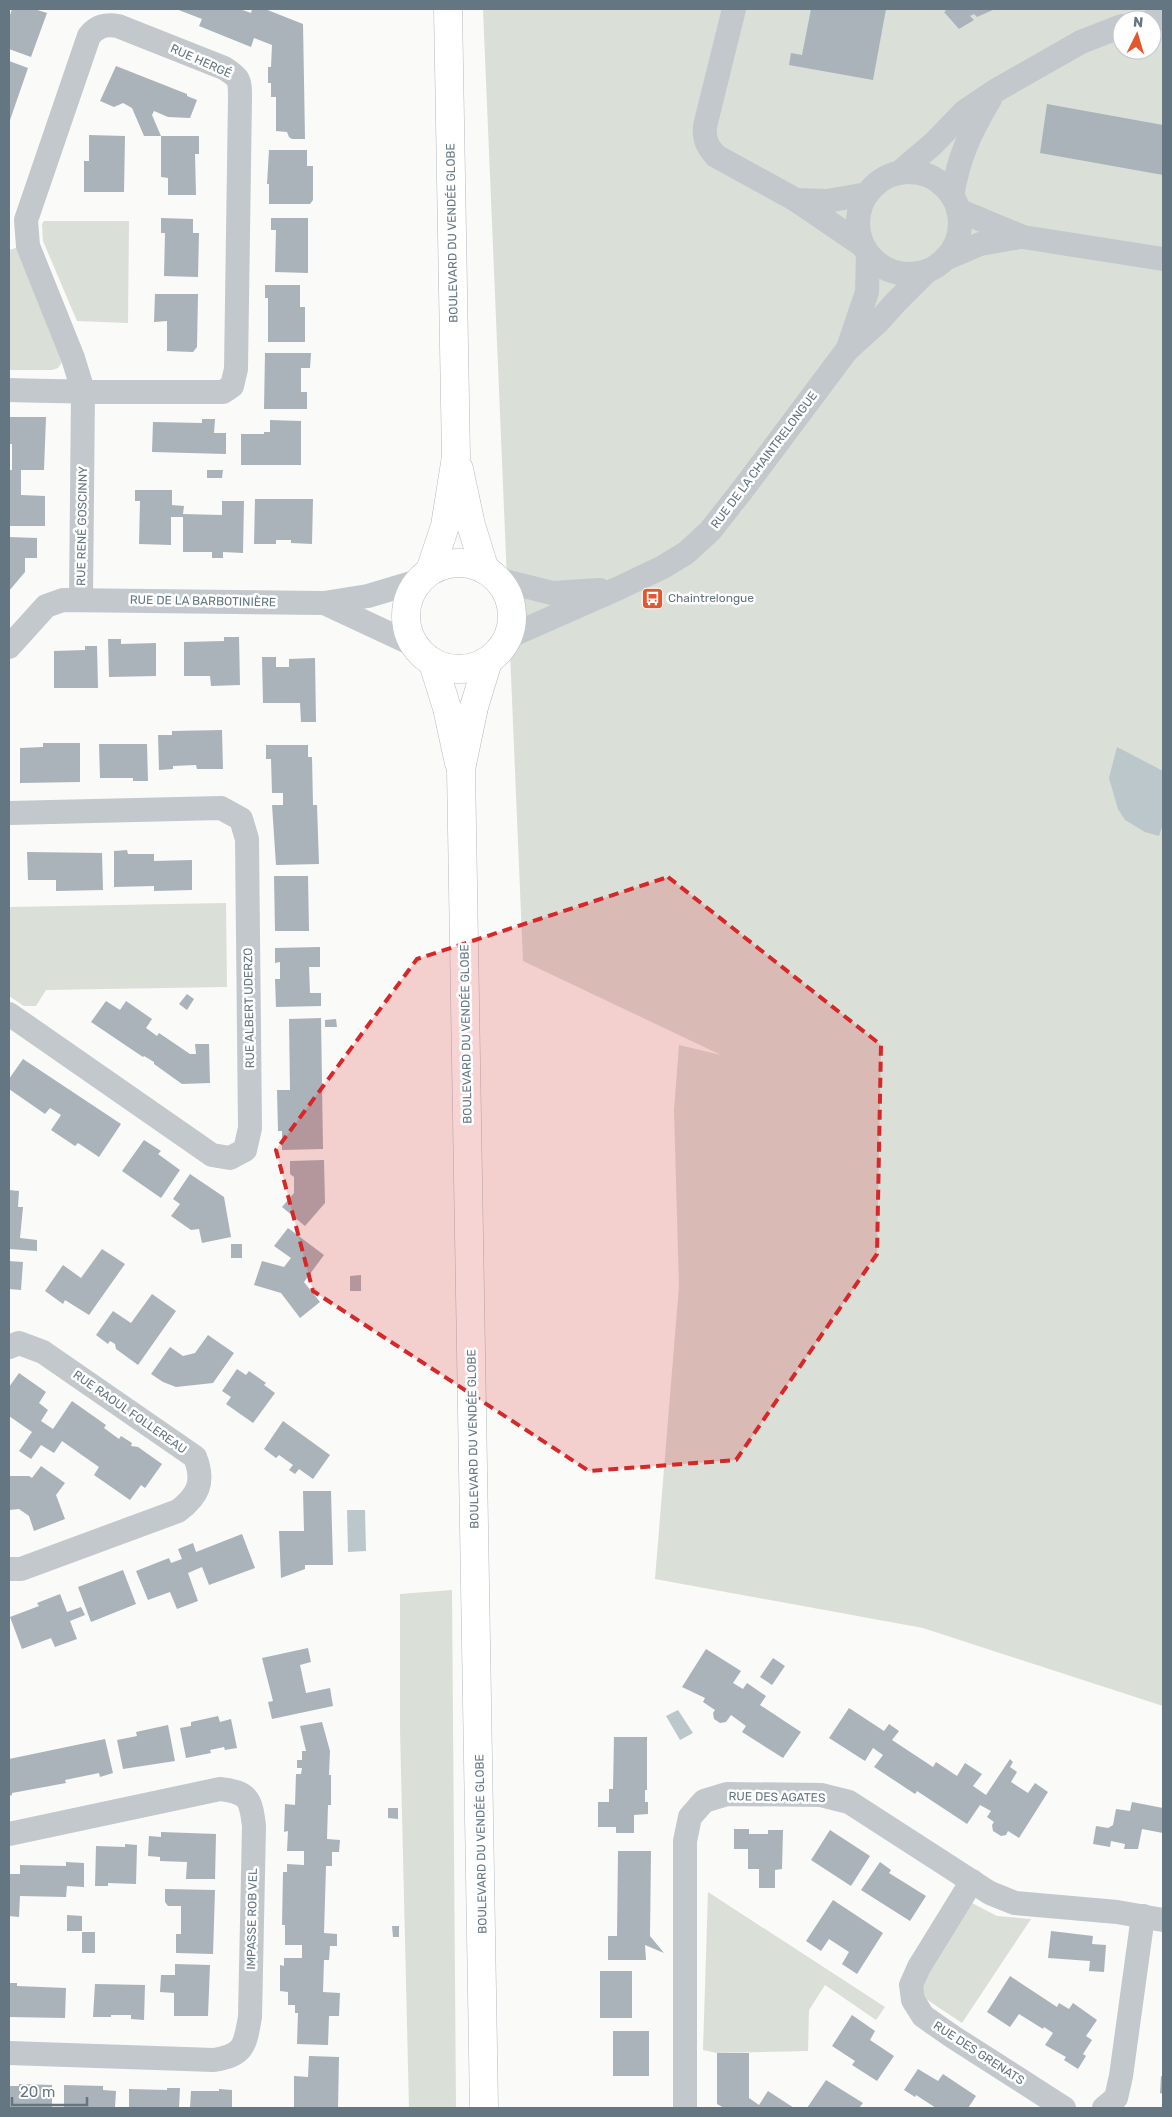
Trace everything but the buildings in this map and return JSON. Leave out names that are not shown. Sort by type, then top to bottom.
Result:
[{"type":"main road","name":"BOULEVARD DU VENDÉE GLOBE","points":[[424,576],[445,526],[456,457],[448,9]]},
{"type":"main road","name":"BOULEVARD DU VENDÉE GLOBE","points":[[456,457],[471,525],[491,574]]},
{"type":"main road","points":[[447,564],[466,564],[491,574],[506,592],[511,607],[512,622],[508,637],[500,650],[488,661],[476,667],[461,670],[447,668],[424,654],[407,630],[406,613],[409,596],[424,576],[447,564]]},
{"type":"main road","name":"BOULEVARD DU VENDÉE GLOBE","points":[[424,654],[447,708],[461,769],[484,2108]]},
{"type":"main road","name":"BOULEVARD DU VENDÉE GLOBE","points":[[461,769],[474,707],[488,661]]},
{"type":"street","points":[[734,9],[705,126],[704,137],[708,147],[716,156],[796,200],[865,250],[885,269],[905,274],[936,265],[980,244],[1023,237]]},
{"type":"street","name":"RUE HERGÉ","points":[[108,24],[118,26],[224,68],[236,76],[240,83],[236,369],[232,386],[223,392],[83,391],[73,358],[28,246],[26,220],[89,36],[99,26],[108,24]]},
{"type":"street","points":[[865,250],[857,228],[859,210],[866,194],[878,182],[899,173],[933,144],[964,112],[995,91],[1081,42],[1112,30]]},
{"type":"street","points":[[936,265],[955,244],[960,228],[955,203],[960,157],[968,138],[995,91]]},
{"type":"street","points":[[899,173],[914,172],[929,176],[942,184],[955,203],[1023,237],[1163,259]]},
{"type":"street","points":[[796,200],[828,202],[866,194]]},
{"type":"street","name":"RUE DE LA CHAINTRELONGUE","points":[[847,350],[867,292],[865,250]]},
{"type":"street","name":"RUE DE LA CHAINTRELONGUE","points":[[508,637],[619,588],[663,567],[686,553],[710,531],[847,350],[879,321],[894,303],[936,265]]},
{"type":"street","points":[[9,390],[83,391]]},
{"type":"street","name":"RUE RENÉ GOSCINNY","points":[[9,647],[46,606],[62,600],[81,600],[83,391]]},
{"type":"street","name":"RUE DE LA CHAINTRELONGUE","points":[[491,574],[552,593],[573,593],[619,588]]},
{"type":"street","name":"RUE DE LA BARBOTINIÈRE","points":[[81,600],[324,603],[368,596],[424,576]]},
{"type":"street","name":"RUE DE LA BARBOTINIÈRE","points":[[324,603],[394,634],[424,654]]},
{"type":"street","name":"RUE ALBERT UDERZO","points":[[9,814],[221,808],[241,819],[247,838],[250,1078],[250,1128],[245,1150],[230,1158],[212,1155],[9,1014]]},
{"type":"street","name":"RUE RAOUL FOLLEREAU","points":[[9,1347],[19,1343],[43,1352],[195,1458],[201,1471],[198,1490],[187,1504],[178,1511],[21,1569],[9,1568]]},
{"type":"street","name":"IMPASSE ROB VEL","points":[[9,1834],[220,1789],[234,1790],[243,1795],[251,1805],[254,1826],[250,2017],[247,2036],[240,2051],[229,2058],[214,2060],[9,2053]]},
{"type":"street","name":"RUE DES AGATES","points":[[685,2108],[685,1841],[690,1817],[704,1800],[726,1794],[820,1795],[849,1802],[990,1893],[1016,1904],[1118,1912],[1153,1918]]},
{"type":"street","name":"RUE DES GRENATS","points":[[972,1881],[919,1967],[911,1985],[913,2000],[923,2016],[1064,2108]]},
{"type":"street","points":[[1104,2108],[1116,2098],[1153,1918]]},
{"type":"highlighted area","points":[[668,877],[881,1045],[877,1254],[736,1460],[589,1471],[313,1291],[276,1150],[417,959]]},
{"type":"shaded area","points":[[483,9],[1163,9],[1163,1706],[923,1628],[655,1579],[679,1286],[674,1110],[679,1045],[721,1055],[523,961]]},
{"type":"shaded area","points":[[44,221],[129,221],[128,323],[77,321],[43,241],[42,224]]},
{"type":"shaded area","points":[[16,248],[61,354],[62,362],[58,368],[52,370],[9,370],[9,250]]},
{"type":"shaded area","points":[[1117,747],[1163,771],[1163,824],[1159,836],[1145,832],[1125,820],[1118,809],[1109,778]]},
{"type":"shaded area","points":[[226,903],[227,987],[46,990],[36,1006],[24,1006],[9,996],[9,907]]},
{"type":"shaded area","points":[[347,1510],[365,1510],[366,1551],[348,1552]]},
{"type":"shaded area","points":[[452,1590],[456,2108],[409,2108],[400,1729],[400,1594]]},
{"type":"shaded area","points":[[678,1710],[693,1733],[680,1740],[666,1716]]},
{"type":"shaded area","points":[[708,1892],[885,2007],[876,2020],[825,1985],[809,2010],[808,2051],[717,2053],[703,2050]]},
{"type":"shaded area","points":[[968,1901],[997,1916],[1031,1919],[962,2023],[923,1997],[922,1973]]},
{"type":"place","name":"Chaintrelongue","points":[[652,598]]}]
